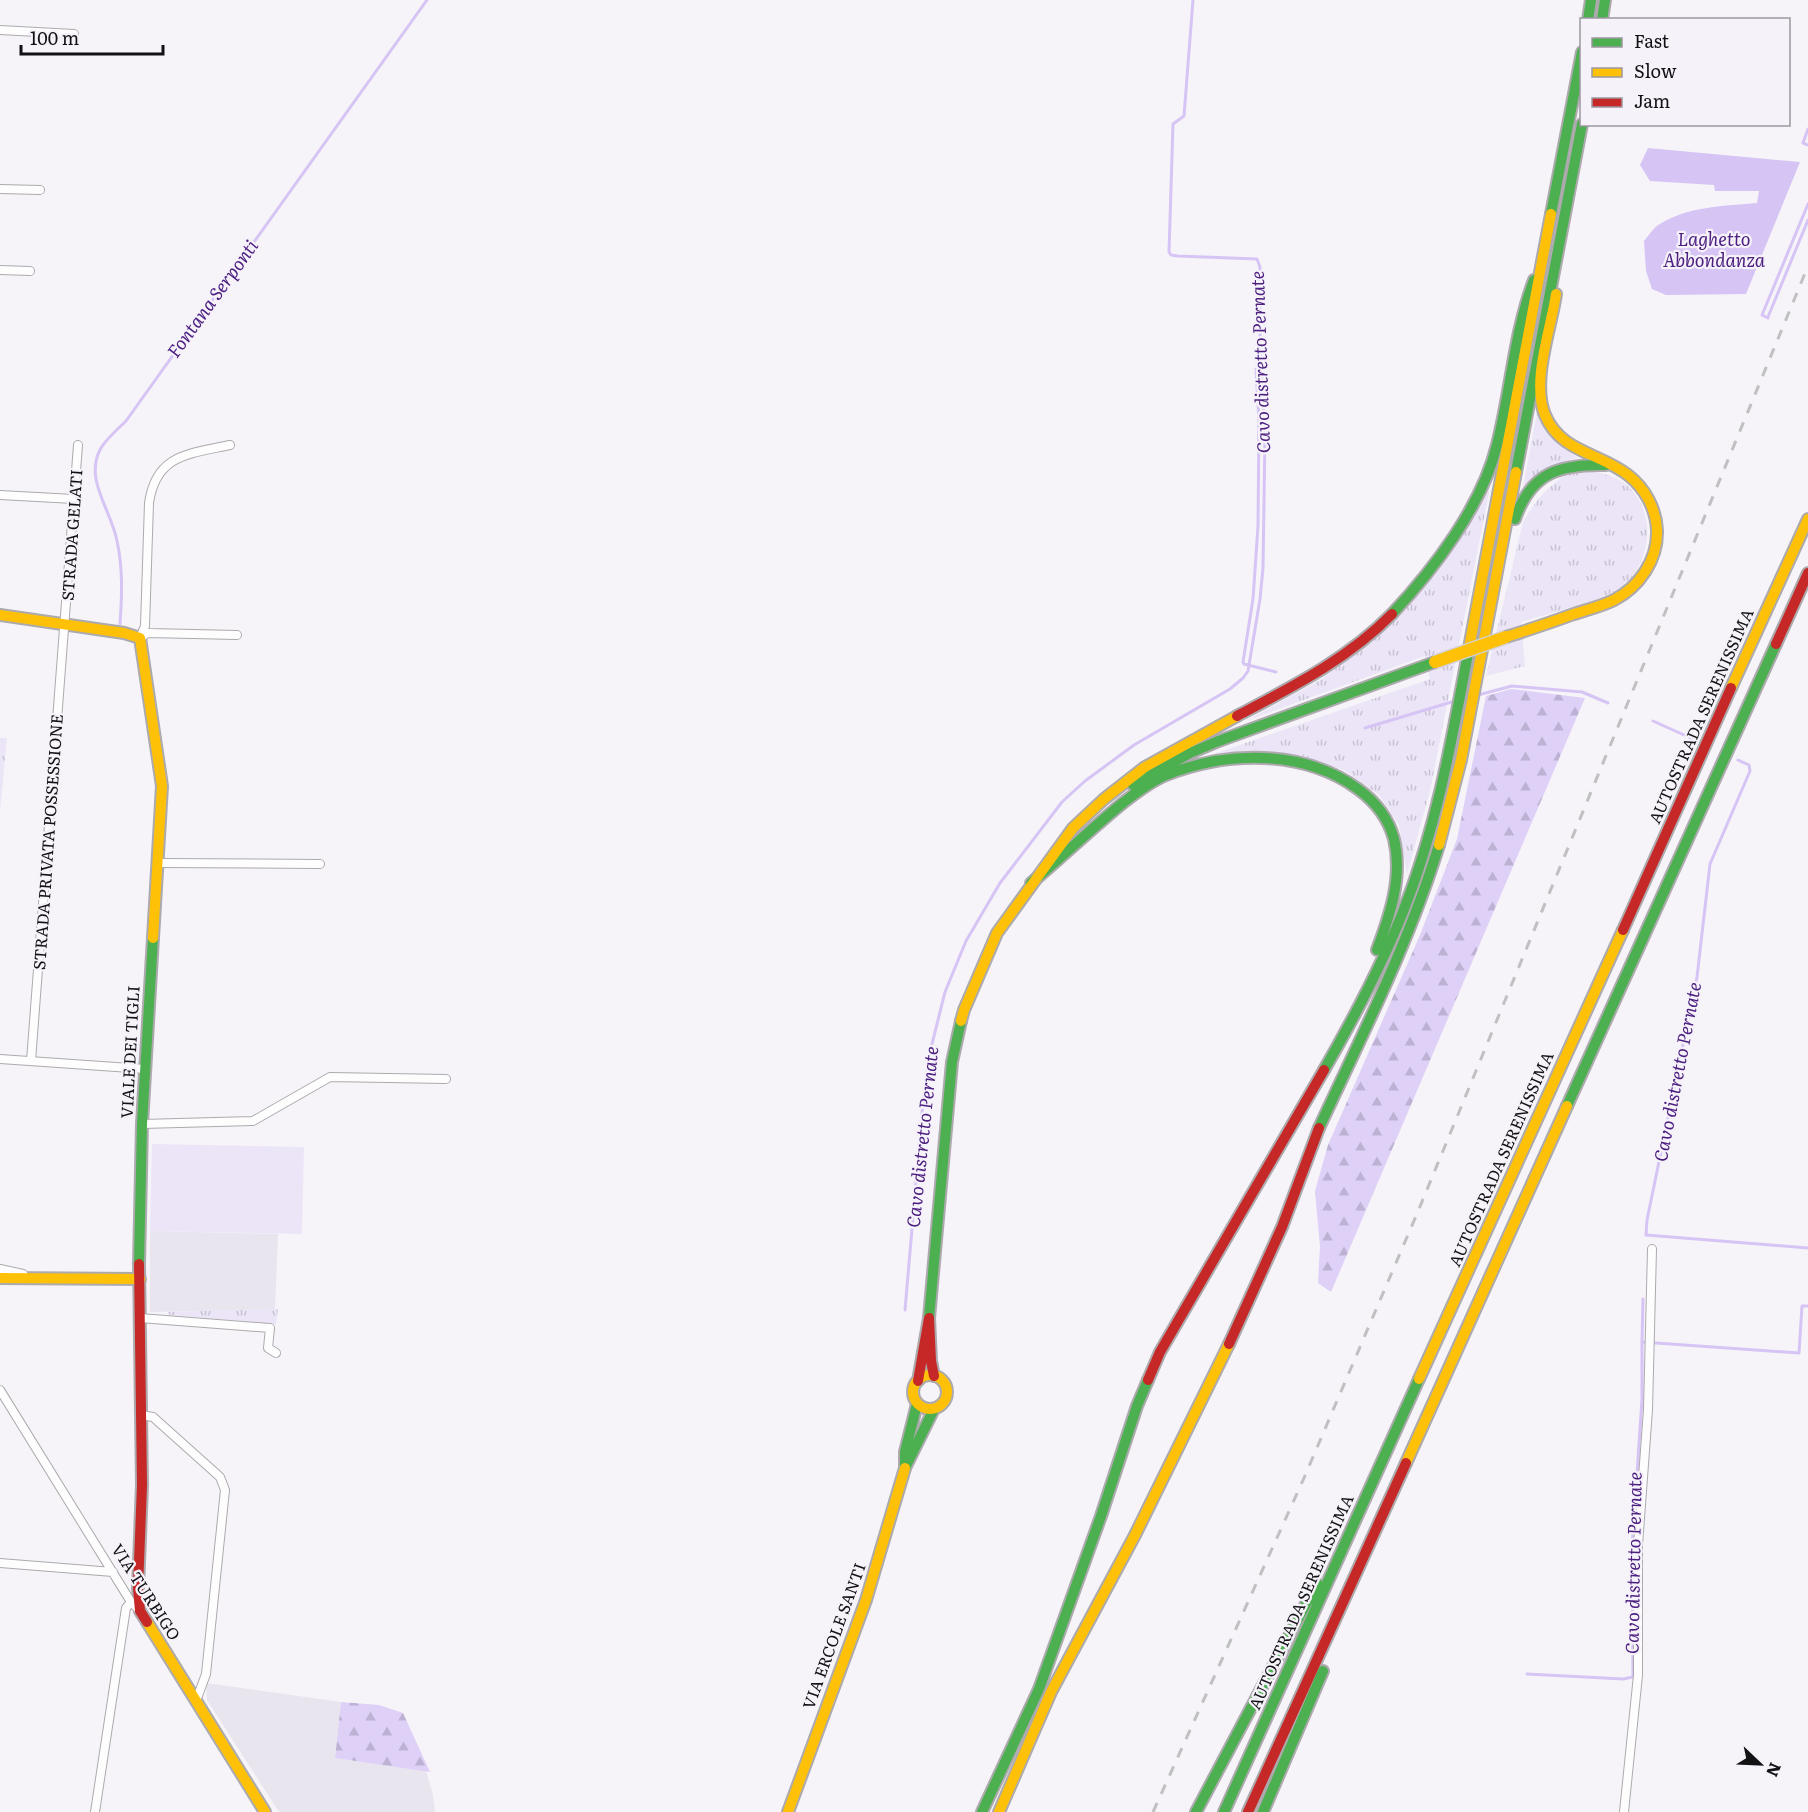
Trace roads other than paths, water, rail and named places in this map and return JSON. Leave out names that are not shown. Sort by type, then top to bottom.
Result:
[{"type":"main road","points":[[1588,18],[1592,0]]},
{"type":"main road","points":[[1602,18],[1605,0]]},
{"type":"main road","points":[[972,1812],[1040,1689],[1137,1406],[1160,1352],[1380,970],[1407,902],[1423,854],[1441,786],[1459,700],[1580,57]]},
{"type":"main road","points":[[999,1812],[1056,1682],[1135,1535],[1223,1356],[1282,1227],[1316,1136],[1406,939],[1426,887],[1446,821],[1473,696],[1581,126]]},
{"type":"main road","points":[[1031,883],[1097,813],[1153,773],[1190,753],[1435,662],[1614,600],[1631,588],[1645,573],[1656,542],[1655,518],[1650,504],[1637,483],[1624,472],[1563,442],[1550,427],[1541,405],[1540,388],[1554,309],[1559,242]]},
{"type":"main road","points":[[918,1381],[925,1376],[934,1376],[943,1381],[947,1393],[944,1402],[934,1409],[925,1409],[917,1404],[913,1390],[918,1381],[928,1318],[952,1062],[964,1010],[998,933],[1031,883],[1073,828],[1104,799],[1137,773],[1191,740],[1304,681],[1338,659],[1380,626],[1419,585],[1458,532],[1497,447],[1525,304],[1543,253]]},
{"type":"main road","points":[[1486,629],[1503,580],[1516,512],[1523,495],[1540,479],[1561,467],[1586,464],[1606,465]]},
{"type":"main road","name":"AUTOSTRADA SERENISSIMA","points":[[1224,1812],[1808,519]]},
{"type":"main road","points":[[1248,1812],[1808,573]]},
{"type":"main road","points":[[0,615],[124,633],[140,638]]},
{"type":"main road","name":"VIALE DEI TIGLI","points":[[140,638],[162,786],[142,1124],[141,1521],[138,1588],[140,1611]]},
{"type":"main road","points":[[1031,883],[1106,816],[1164,776],[1204,763],[1270,757],[1305,764],[1334,774],[1356,786],[1378,806],[1388,821],[1397,861],[1397,884],[1392,909],[1342,1039]]},
{"type":"main road","points":[[0,1278],[33,1276],[67,1279],[140,1279]]},
{"type":"main road","points":[[928,1318],[934,1376]]},
{"type":"main road","name":"VIA ERCOLE SANTI","points":[[905,1468],[905,1452],[917,1404]]},
{"type":"main road","name":"VIA ERCOLE SANTI","points":[[788,1812],[866,1600],[905,1468],[934,1409]]},
{"type":"main road","points":[[1196,1812],[1307,1602],[1342,1550]]},
{"type":"main road","points":[[1263,1812],[1325,1665],[1342,1605]]},
{"type":"main road","name":"VIA TURBIGO","points":[[140,1611],[265,1812]]},
{"type":"main road","points":[[982,1812],[1020,1728]]},
{"type":"main road","points":[[990,1812],[1033,1734]]},
{"type":"street","points":[[0,30],[74,34]]},
{"type":"street","points":[[0,189],[40,190]]},
{"type":"street","points":[[0,270],[30,271]]},
{"type":"street","name":"STRADA GELATI","points":[[65,624],[78,445]]},
{"type":"street","points":[[140,638],[145,626],[151,487],[160,470],[177,458],[230,445]]},
{"type":"street","points":[[0,495],[74,499]]},
{"type":"street","name":"STRADA PRIVATA POSSESSIONE","points":[[31,1061],[65,624]]},
{"type":"street","points":[[140,638],[148,633],[237,635]]},
{"type":"street","points":[[157,863],[320,864]]},
{"type":"street","points":[[0,1059],[145,1069]]},
{"type":"street","points":[[142,1124],[253,1121],[330,1077],[446,1079]]},
{"type":"street","points":[[1624,1812],[1638,1675],[1638,1545],[1648,1410],[1652,1249]]},
{"type":"street","points":[[0,1269],[33,1276]]},
{"type":"street","points":[[140,1318],[270,1328],[268,1348],[276,1353]]},
{"type":"street","name":"VIA TURBIGO","points":[[0,1390],[131,1602],[140,1611]]},
{"type":"street","points":[[141,1415],[153,1417],[220,1477],[225,1490],[206,1674],[196,1701]]},
{"type":"street","points":[[0,1563],[113,1572]]},
{"type":"street","points":[[95,1812],[126,1608],[131,1602]]},
{"type":"water","name":"Laghetto Abbondanza","points":[[1648,148],[1800,162],[1746,294],[1666,295],[1652,289],[1646,271],[1644,241],[1656,227],[1671,218],[1695,210],[1757,203],[1759,191],[1715,191],[1714,185],[1650,181],[1640,165]]},
{"type":"waterway","name":"Fontana Serponti","points":[[120,624],[122,582],[119,551],[114,530],[100,495],[95,471],[96,460],[101,448],[126,421],[427,0]]},
{"type":"waterway","name":"Cavo distretto Pernate","points":[[905,1310],[923,1101],[930,1052],[945,992],[966,941],[1000,883],[1062,802],[1085,781],[1134,745],[1230,689],[1248,671],[1263,568],[1265,434],[1260,346],[1260,267],[1257,259],[1178,256],[1171,255],[1169,252],[1173,124],[1184,116],[1193,0]]},
{"type":"waterway","points":[[1808,129],[1803,143],[1808,145]]},
{"type":"waterway","points":[[1768,318],[1762,315],[1808,204]]},
{"type":"waterway","name":"Cavo distretto Pernate","points":[[1768,317],[1808,220]]},
{"type":"waterway","name":"Cavo distretto Pernate","points":[[1256,369],[1259,420],[1258,526],[1253,599],[1243,662],[1276,672]]},
{"type":"waterway","name":"Cavo distretto Pernate","points":[[1478,695],[1512,686],[1582,692],[1608,703]]},
{"type":"waterway","name":"Cavo distretto Pernate","points":[[1365,728],[1455,701]]},
{"type":"waterway","name":"Cavo distretto Pernate","points":[[1653,721],[1693,739]]},
{"type":"waterway","name":"Cavo distretto Pernate","points":[[1738,760],[1749,765],[1750,771],[1710,864],[1697,977],[1647,1220],[1646,1235],[1808,1248]]},
{"type":"waterway","name":"Cavo distretto Pernate","points":[[1642,1342],[1643,1299]]},
{"type":"waterway","name":"Cavo distretto Pernate","points":[[1527,1674],[1623,1679],[1633,1677],[1632,1547],[1642,1400],[1642,1342],[1799,1353],[1802,1306],[1808,1306]]},
{"type":"railway","points":[[1153,1812],[1304,1478],[1419,1209],[1808,266]]}]
